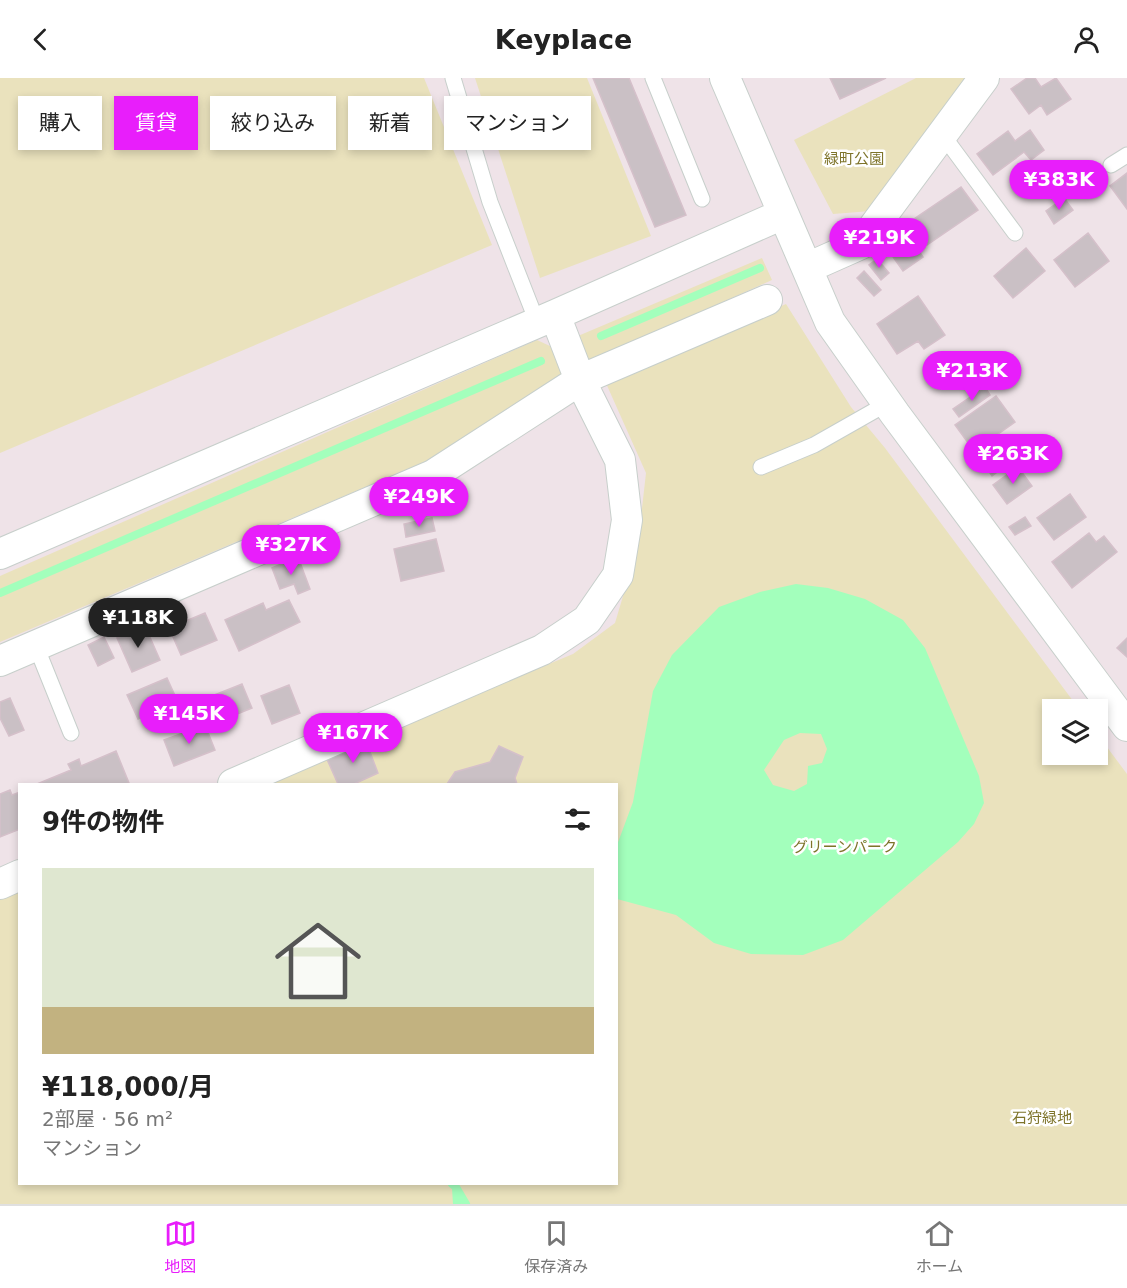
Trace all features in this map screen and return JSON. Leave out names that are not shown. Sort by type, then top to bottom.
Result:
[{"type":"street","points":[[725,78],[830,322],[1127,726]]},
{"type":"street","points":[[807,268],[861,244],[984,78]]},
{"type":"street","points":[[0,554],[546,319],[783,214]]},
{"type":"street","points":[[0,662],[433,475],[580,380],[767,300]]},
{"type":"street","points":[[235,783],[542,650],[587,620],[618,575],[627,519],[620,460],[546,319]]},
{"type":"street","points":[[0,884],[18,876]]},
{"type":"lane","points":[[453,78],[490,201],[546,319]]},
{"type":"lane","points":[[653,78],[702,200]]},
{"type":"lane","points":[[942,134],[1015,233]]},
{"type":"lane","points":[[1111,165],[1127,155]]},
{"type":"lane","points":[[761,467],[814,445],[888,403]]},
{"type":"lane","points":[[36,646],[71,733]]},
{"type":"green space","points":[[0,78],[424,78],[431,96],[348,96],[348,150],[432,150],[432,98],[444,127],[444,150],[453,150],[492,245],[0,453]]},
{"type":"green space","points":[[475,78],[587,78],[651,236],[540,278],[498,150],[591,150],[591,96],[481,96]]},
{"type":"green space","name":"緑町公園","points":[[916,78],[974,78],[871,211],[833,214],[794,140]]},
{"type":"green space","points":[[762,258],[772,280],[559,376],[441,455],[0,642],[0,576],[537,340],[552,347]]},
{"type":"green space","name":"グリーンパーク","points":[[786,304],[851,407],[885,448],[1072,699],[1042,699],[1042,765],[1108,765],[1108,748],[1127,774],[1127,1204],[0,1204],[0,893],[18,884],[18,1185],[618,1185],[618,783],[261,783],[573,654],[615,623],[629,576],[640,526],[646,473],[605,381]]},
{"type":"shaded area","points":[[796,584],[828,588],[865,599],[903,620],[925,648],[979,776],[984,803],[974,824],[958,842],[843,940],[803,955],[751,954],[714,943],[676,915],[618,899],[618,842],[633,802],[653,691],[672,655],[719,607],[760,592]],"holes":[[[800,733],[821,734],[827,749],[822,763],[808,766],[807,784],[794,791],[773,785],[764,770],[784,740]]]},
{"type":"building","points":[[593,78],[629,78],[686,215],[655,227]]},
{"type":"building","points":[[830,78],[886,78],[840,99]]},
{"type":"building","points":[[1027,78],[1035,78],[1041,87],[1056,78],[1071,99],[1047,115],[1041,105],[1029,114],[1011,89]]},
{"type":"building","points":[[1030,130],[1044,150],[1031,160],[1024,152],[993,175],[977,154],[1008,131],[1015,141]]},
{"type":"building","points":[[1127,173],[1127,209],[1110,186]]},
{"type":"building","points":[[1094,174],[1105,188],[1095,195],[1084,181]]},
{"type":"building","points":[[961,187],[978,210],[927,245],[911,221]]},
{"type":"building","points":[[1064,198],[1073,210],[1054,224],[1046,211]]},
{"type":"building","points":[[907,233],[923,257],[903,271],[886,247]]},
{"type":"building","points":[[1088,233],[1109,261],[1075,287],[1054,260]]},
{"type":"building","points":[[1026,248],[1045,271],[1013,298],[994,276]]},
{"type":"building","points":[[877,259],[889,273],[881,280],[869,265]]},
{"type":"building","points":[[864,271],[881,290],[874,296],[857,278]]},
{"type":"building","points":[[918,296],[945,335],[924,349],[918,341],[897,354],[877,324]]},
{"type":"building","points":[[985,387],[990,395],[959,417],[953,409]]},
{"type":"building","points":[[996,396],[1015,422],[974,451],[955,425]]},
{"type":"building","points":[[1003,455],[1009,463],[992,476],[986,467]]},
{"type":"building","points":[[1018,467],[1032,486],[1007,504],[993,485]]},
{"type":"building","points":[[1070,494],[1086,517],[1054,540],[1037,518]]},
{"type":"building","points":[[1025,517],[1031,526],[1015,535],[1009,527]]},
{"type":"building","points":[[432,518],[435,531],[406,537],[404,524]]},
{"type":"building","points":[[1089,533],[1096,542],[1104,536],[1117,552],[1072,588],[1052,562]]},
{"type":"building","points":[[436,539],[444,571],[401,581],[394,549]]},
{"type":"building","points":[[298,557],[310,589],[298,594],[294,584],[280,589],[272,568]]},
{"type":"building","points":[[289,600],[300,622],[239,651],[225,620],[263,603],[266,610]]},
{"type":"building","points":[[205,613],[217,640],[181,655],[169,628]]},
{"type":"building","points":[[145,626],[160,660],[132,672],[117,638]]},
{"type":"building","points":[[104,637],[114,658],[98,666],[88,645]]},
{"type":"building","points":[[1127,638],[1127,657],[1117,648]]},
{"type":"building","points":[[167,678],[178,702],[138,719],[127,695]]},
{"type":"building","points":[[242,684],[252,708],[222,720],[212,696]]},
{"type":"building","points":[[289,685],[300,713],[272,724],[261,696]]},
{"type":"building","points":[[10,698],[24,730],[9,736],[0,718],[0,702]]},
{"type":"building","points":[[205,725],[215,750],[174,766],[164,740]]},
{"type":"building","points":[[365,739],[378,773],[356,783],[338,783],[326,757]]},
{"type":"building","points":[[499,746],[523,757],[515,778],[517,783],[448,783],[455,772],[490,762]]},
{"type":"building","points":[[116,751],[129,783],[39,783],[71,770],[68,764],[79,759],[81,766]]},
{"type":"building","points":[[10,790],[12,795],[18,793],[18,830],[0,837],[0,794]]},
{"type":"waterway","points":[[601,336],[760,268]]},
{"type":"waterway","points":[[0,593],[541,361]]},
{"type":"waterway","points":[[453,1185],[466,1204]]},
{"type":"waterway","points":[[456,1188],[457,1204]]},
{"type":"park label","name":"石狩緑地","points":[[1042,1118]]}]
